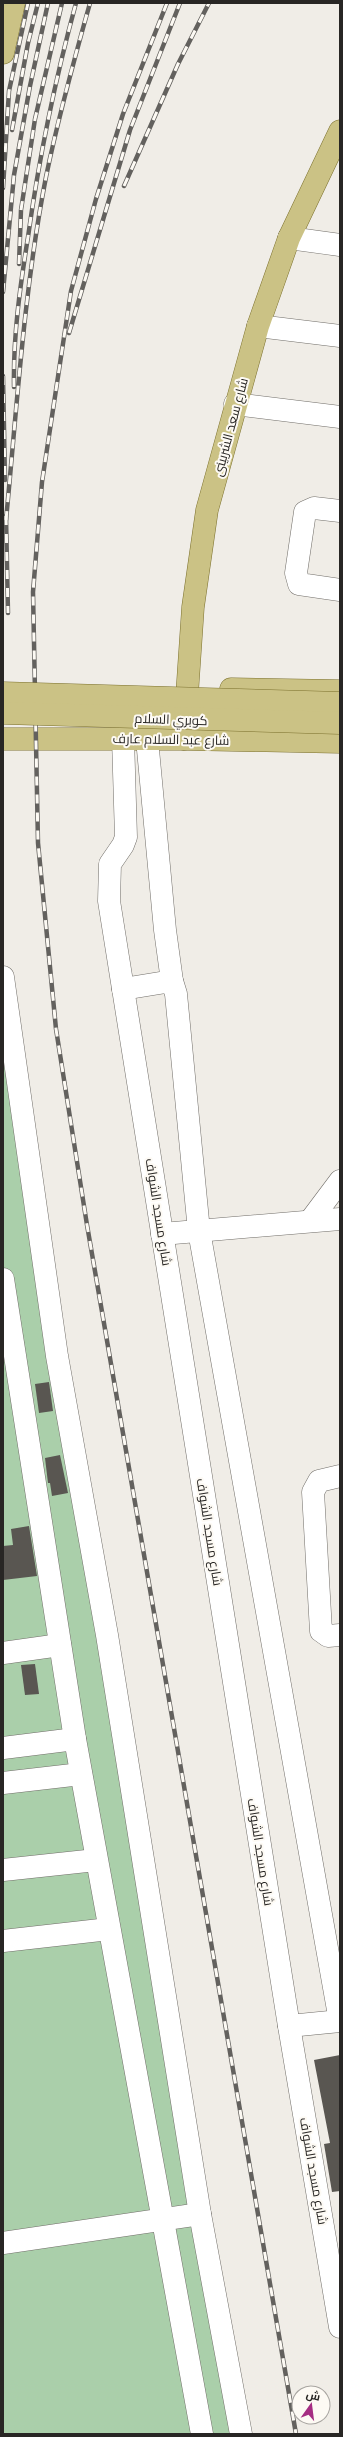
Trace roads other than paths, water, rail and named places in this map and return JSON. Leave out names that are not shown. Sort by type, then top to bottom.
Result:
[{"type":"main road","points":[[3,53],[14,3]]},
{"type":"main road","name":"شارع سعد الشربينى","points":[[184,739],[186,689],[193,607],[207,510],[235,404],[258,326],[289,238],[332,161],[340,131]]},
{"type":"main road","points":[[3,684],[340,691]]},
{"type":"main road","name":"كوبري السلام","points":[[3,692],[340,703]]},
{"type":"main road","name":"كوبري السلام","points":[[3,713],[340,723]]},
{"type":"main road","name":"شارع عبد السلام عارف","points":[[3,739],[123,738],[340,742]]},
{"type":"street","points":[[289,238],[340,245]]},
{"type":"street","points":[[258,326],[340,336]]},
{"type":"street","points":[[235,404],[340,417]]},
{"type":"street","points":[[340,511],[309,508],[304,516],[296,573],[299,584],[340,590]]},
{"type":"street","name":"شارع مسجد الشواف","points":[[123,738],[126,837],[123,845],[110,864],[109,883],[123,989],[289,2026],[340,2327]]},
{"type":"street","points":[[147,739],[165,930],[172,980],[176,994],[199,1231],[340,2021],[289,2026]]},
{"type":"street","points":[[3,976],[57,1356],[107,1635],[200,2214],[241,2434]]},
{"type":"street","points":[[123,989],[172,980]]},
{"type":"street","points":[[310,1221],[340,1181]]},
{"type":"street","points":[[162,1234],[340,1219]]},
{"type":"street","points":[[3,1279],[81,1774],[202,2434]]},
{"type":"street","points":[[340,1476],[319,1481],[313,1492],[321,1631],[328,1636],[340,1635]]},
{"type":"street","points":[[3,1652],[60,1645]]},
{"type":"street","points":[[3,1748],[75,1739]]},
{"type":"street","points":[[3,1783],[81,1774]]},
{"type":"street","points":[[3,1870],[96,1860]]},
{"type":"street","points":[[3,1941],[109,1930]]},
{"type":"street","points":[[3,2243],[163,2218],[200,2214]]},
{"type":"railway","points":[[3,188],[9,91],[28,3]]},
{"type":"railway","points":[[12,130],[28,43],[38,3]]},
{"type":"railway","points":[[3,292],[14,175],[30,86],[48,3]]},
{"type":"railway","points":[[19,264],[21,210],[35,119],[62,3]]},
{"type":"railway","points":[[14,387],[18,312],[32,207],[48,119],[76,3]]},
{"type":"railway","points":[[6,520],[22,348],[38,219],[56,133],[90,3]]},
{"type":"railway","points":[[167,3],[123,114],[96,199],[71,291],[42,482],[33,592],[38,843],[56,1029],[87,1225],[296,2434]]},
{"type":"railway","points":[[69,333],[130,130],[180,3]]},
{"type":"railway","points":[[124,186],[178,64],[209,3]]},
{"type":"railway","points":[[3,376],[5,480]]},
{"type":"railway","points":[[6,516],[8,613]]}]
